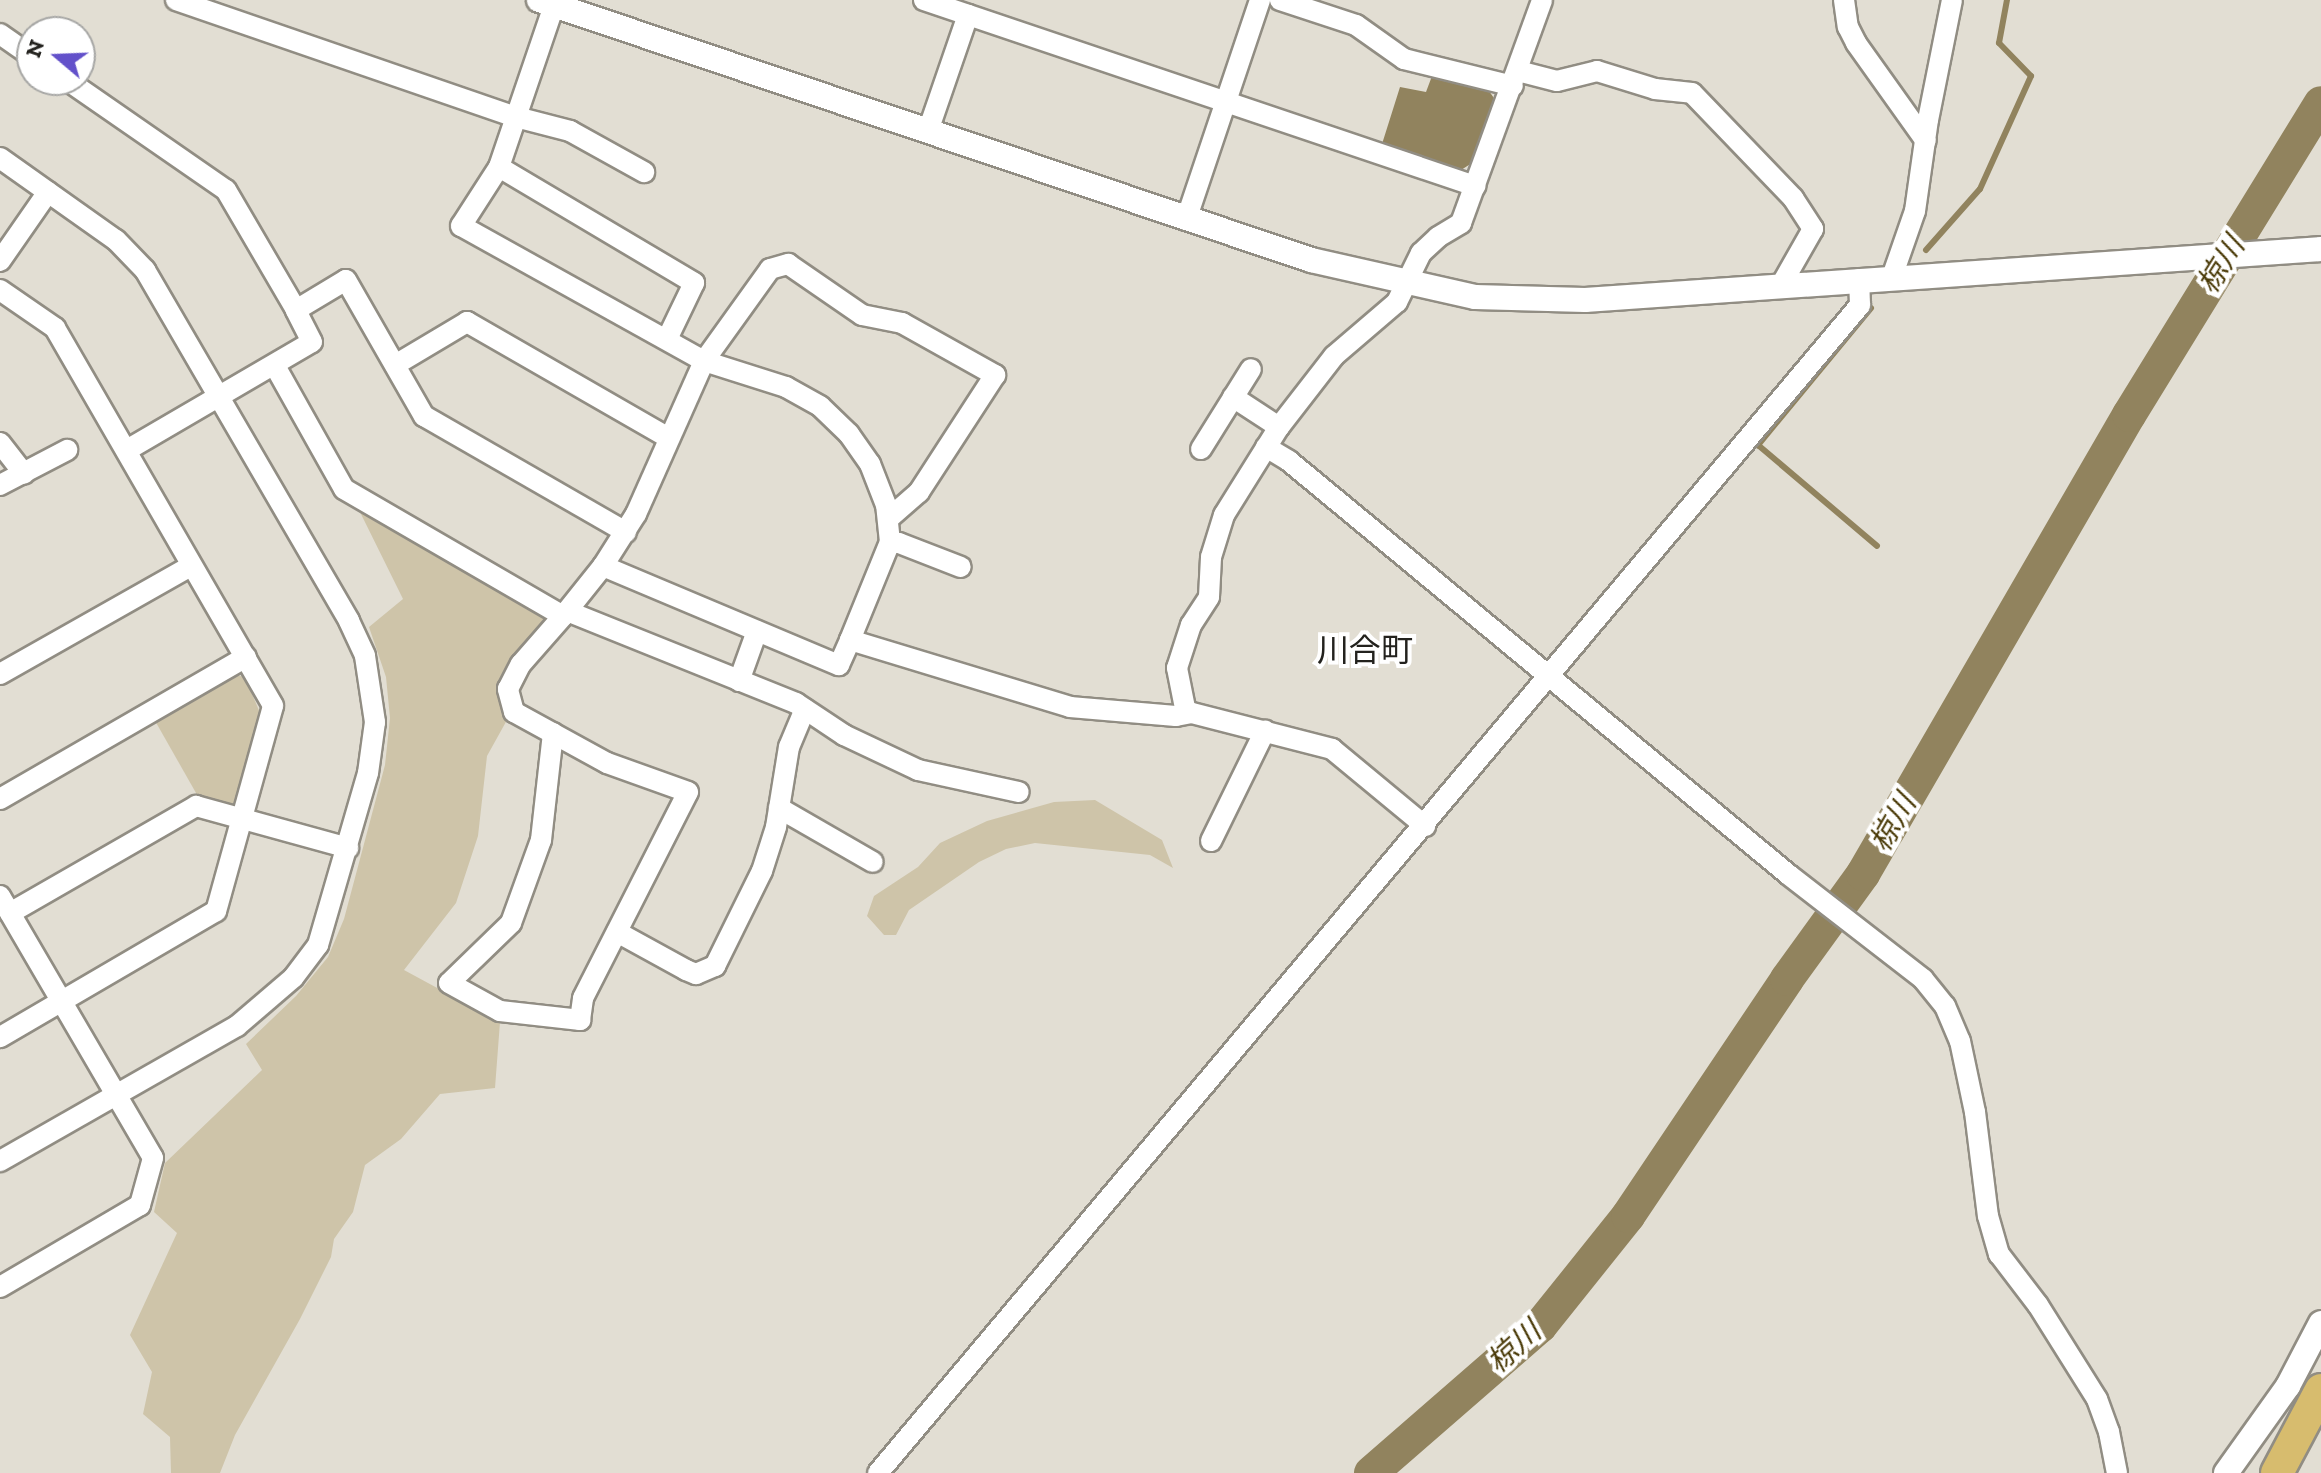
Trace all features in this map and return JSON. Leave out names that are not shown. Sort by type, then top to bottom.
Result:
[{"type":"highway","points":[[2277,1473],[2321,1390]]},
{"type":"street","points":[[176,0],[516,117],[570,131],[644,172]]},
{"type":"street","points":[[924,0],[972,10],[1475,186]]},
{"type":"street","points":[[1186,220],[1260,0]]},
{"type":"street","points":[[1280,0],[1356,25],[1404,59],[1516,79],[1557,81],[1597,71],[1655,89],[1692,93],[1793,198],[1813,229],[1781,285]]},
{"type":"street","points":[[1186,713],[1177,668],[1191,625],[1209,597],[1211,557],[1224,515],[1279,427],[1334,356],[1397,302],[1421,253],[1438,237],[1461,223],[1516,79],[1522,47],[1542,0]]},
{"type":"street","points":[[1844,0],[1848,27],[1856,43],[1926,141]]},
{"type":"street","points":[[1892,277],[1915,211],[1952,0]]},
{"type":"street","points":[[603,566],[839,665],[890,542],[888,519],[886,505],[870,464],[849,434],[820,406],[786,387],[704,361],[461,226],[499,167],[550,2],[1311,260],[1475,297],[1585,300],[2317,247]]},
{"type":"street","points":[[928,131],[972,10]]},
{"type":"street","points":[[90,96],[226,190],[312,342],[127,450]]},
{"type":"street","points":[[0,158],[116,240],[145,270],[349,621],[365,656],[375,722],[368,773],[318,945],[276,996],[237,1026],[0,1161]]},
{"type":"street","points":[[499,167],[694,283],[667,339]]},
{"type":"street","points":[[0,261],[48,192]]},
{"type":"street","points":[[553,733],[541,840],[511,923],[449,983],[500,1011],[580,1020],[583,998],[688,792],[607,763],[553,733],[514,712],[508,689],[521,664],[565,614],[626,532],[704,361],[770,269],[788,264],[862,315],[902,323],[995,375],[919,492],[888,519]]},
{"type":"street","points":[[878,1473],[1860,305],[1859,279]]},
{"type":"street","points":[[296,310],[346,280],[424,416],[626,532]]},
{"type":"street","points":[[0,290],[55,328],[273,706],[216,911],[0,1037]]},
{"type":"street","points":[[395,365],[467,322],[669,438]]},
{"type":"street","points":[[275,366],[344,489],[565,614],[805,709],[844,735],[918,770],[1019,792]]},
{"type":"street","points":[[1201,449],[1251,369]]},
{"type":"street","points":[[1233,397],[1279,427]]},
{"type":"street","points":[[0,443],[24,474]]},
{"type":"street","points":[[1266,447],[1289,461],[1875,945],[1923,979],[1953,1020],[1975,1112],[1991,1233],[2004,1262],[2038,1305],[2097,1399],[2109,1432],[2117,1473]]},
{"type":"street","points":[[0,485],[67,450]]},
{"type":"street","points":[[890,542],[961,567]]},
{"type":"street","points":[[0,674],[191,566]]},
{"type":"street","points":[[739,681],[757,631]]},
{"type":"street","points":[[850,640],[1070,707],[1176,716],[1186,713],[1332,749],[1425,826]]},
{"type":"street","points":[[0,799],[246,657]]},
{"type":"street","points":[[617,932],[696,974],[715,966],[762,871],[779,808],[789,747],[805,709]]},
{"type":"street","points":[[1211,841],[1265,731]]},
{"type":"street","points":[[0,1287],[140,1205],[153,1158],[5,905],[196,806],[348,848]]},
{"type":"street","points":[[779,808],[873,862]]},
{"type":"street","points":[[2226,1473],[2288,1386],[2321,1323]]},
{"type":"shaded area","points":[[1432,76],[1489,91],[1496,101],[1472,163],[1461,170],[1382,144],[1400,87],[1426,92]]},
{"type":"shaded area","points":[[359,510],[542,613],[548,623],[513,657],[496,692],[507,720],[487,756],[478,836],[456,903],[404,970],[500,1022],[495,1088],[440,1094],[401,1139],[365,1165],[353,1212],[334,1239],[331,1257],[235,1435],[220,1473],[171,1473],[170,1437],[143,1414],[152,1372],[130,1335],[177,1233],[154,1212],[165,1163],[262,1070],[246,1044],[296,996],[328,957],[344,919],[385,765],[390,718],[386,677],[369,627],[403,599]]},
{"type":"shaded area","points":[[235,675],[245,677],[260,713],[237,800],[226,808],[200,800],[154,719]]},
{"type":"shaded area","points":[[1095,800],[1162,840],[1173,868],[1150,855],[1035,843],[1006,849],[979,862],[909,910],[896,935],[884,935],[867,916],[874,896],[918,867],[940,843],[987,821],[1054,802]]},
{"type":"waterway","points":[[1926,250],[1980,189],[2031,76],[1999,43],[2007,0]]},
{"type":"waterway","name":"椋川","points":[[1371,1473],[1540,1326],[1628,1216],[1787,979],[1863,874],[2129,415],[2321,103]]},
{"type":"waterway","points":[[1871,308],[1758,445],[1877,546]]},
{"type":"district","name":"川合町","points":[[1365,650]]}]
